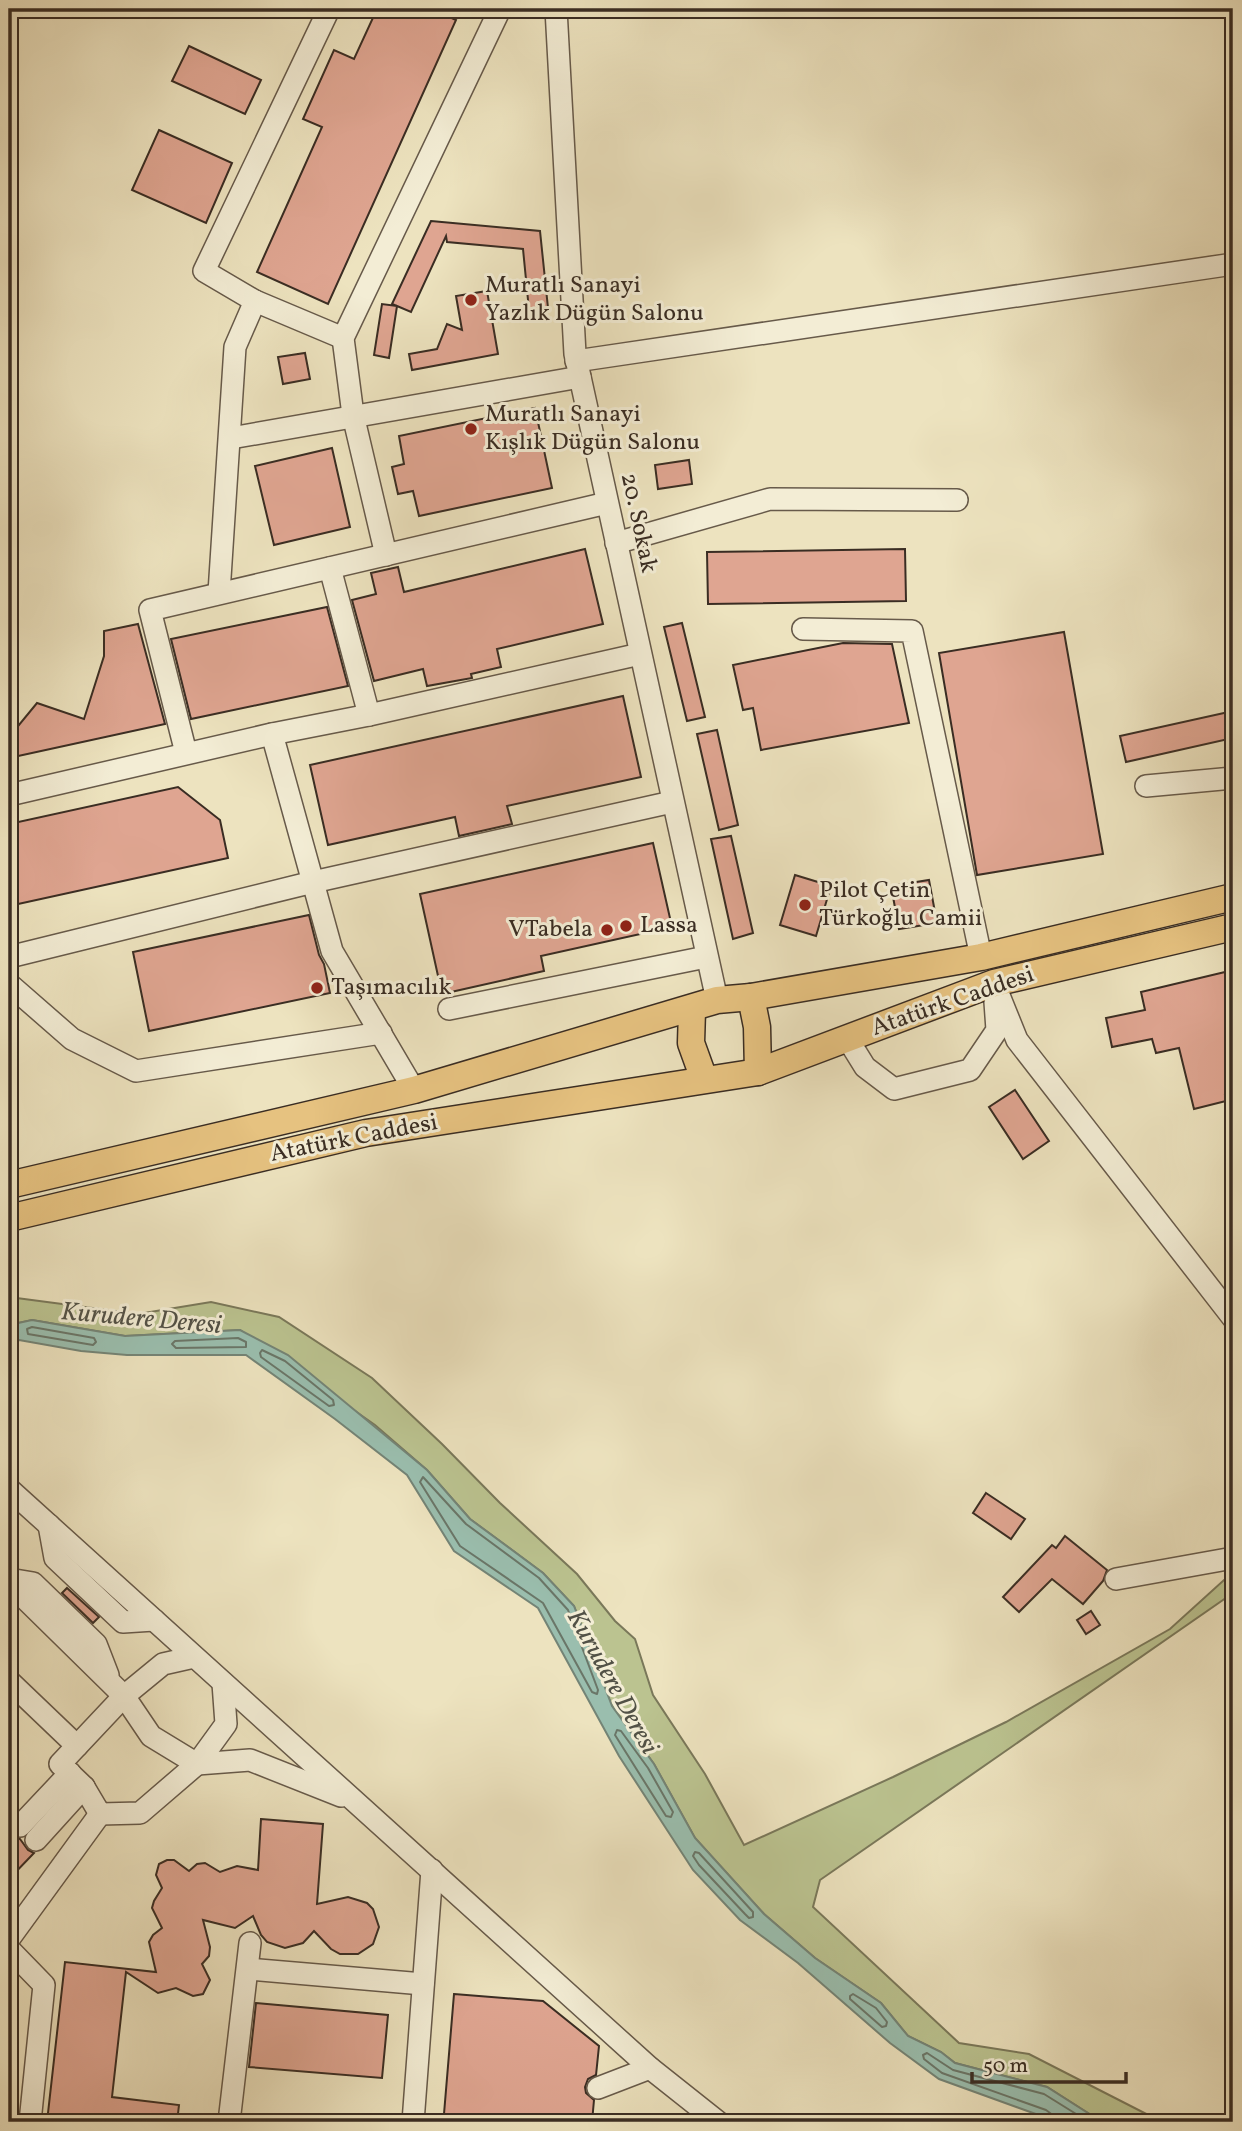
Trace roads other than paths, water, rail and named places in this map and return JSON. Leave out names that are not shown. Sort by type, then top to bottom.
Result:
[{"type":"main road","name":"Atatürk Caddesi","points":[[9,1185],[414,1090],[692,1010],[717,1000],[751,997],[981,957],[1233,897]]},
{"type":"main road","name":"Atatürk Caddesi","points":[[9,1218],[366,1133],[758,1072],[994,983],[1233,928]]},
{"type":"main road","points":[[751,997],[757,1027],[758,1072]]},
{"type":"main road","points":[[692,1010],[691,1043],[704,1079]]},
{"type":"street","points":[[329,9],[204,271],[255,301],[343,338]]},
{"type":"street","points":[[386,555],[353,415],[343,338],[500,9]]},
{"type":"street","name":"20. Sokak","points":[[556,9],[578,369],[717,1000]]},
{"type":"street","points":[[231,438],[578,369],[1233,264]]},
{"type":"street","points":[[219,593],[235,346],[255,301]]},
{"type":"street","points":[[616,543],[770,499],[957,500]]},
{"type":"street","points":[[187,753],[150,610],[607,503]]},
{"type":"street","points":[[330,568],[369,715]]},
{"type":"street","points":[[803,629],[912,631],[981,957]]},
{"type":"street","points":[[9,795],[272,733],[369,715],[640,654]]},
{"type":"street","points":[[272,733],[332,951],[414,1090]]},
{"type":"street","points":[[1146,786],[1233,778]]},
{"type":"street","points":[[9,957],[313,882],[672,802]]},
{"type":"street","points":[[449,1009],[706,957]]},
{"type":"street","points":[[847,1038],[865,1067],[894,1089],[970,1070],[997,1030],[994,983]]},
{"type":"street","points":[[994,983],[1017,1040],[1233,1318]]},
{"type":"street","points":[[9,984],[72,1039],[136,1071],[381,1033]]},
{"type":"street","points":[[9,1489],[49,1525],[55,1558],[123,1622],[154,1620],[650,2068],[718,2122]]},
{"type":"street","points":[[1116,1580],[1233,1558]]},
{"type":"street","points":[[9,1581],[33,1583],[96,1644],[118,1689],[151,1736],[197,1764],[250,1760],[356,1802]]},
{"type":"street","points":[[100,1814],[77,1780],[60,1764],[77,1746],[118,1689],[163,1664],[194,1657]]},
{"type":"street","points":[[9,1681],[77,1746]]},
{"type":"street","points":[[100,1814],[139,1813],[197,1764],[226,1724],[223,1683]]},
{"type":"street","points":[[28,1833],[77,1780]]},
{"type":"street","points":[[9,1939],[100,1814]]},
{"type":"street","points":[[413,2122],[432,1870]]},
{"type":"street","points":[[229,2122],[250,1943]]},
{"type":"street","points":[[9,1949],[44,1984],[30,2122]]},
{"type":"street","points":[[248,1969],[423,1984]]},
{"type":"street","points":[[598,2088],[650,2068]]},
{"type":"water","points":[[32,1320],[125,1336],[240,1330],[288,1355],[427,1470],[470,1519],[543,1573],[574,1606],[612,1706],[654,1764],[695,1838],[764,1914],[815,1958],[881,2003],[908,2036],[941,2052],[955,2063],[1047,2087],[1102,2122],[1053,2122],[939,2079],[890,2043],[798,1963],[740,1920],[693,1870],[619,1756],[538,1608],[454,1551],[407,1475],[335,1419],[246,1355],[127,1355],[81,1351],[19,1340],[9,1341],[9,1325]]},
{"type":"place","name":"Muratlı Sanayi Yazlık Dügün Salonu","points":[[471,300]]},
{"type":"place","name":"Muratlı Sanayi Kışlık Dügün Salonu","points":[[471,429]]},
{"type":"place","name":"Pilot Çetin Türkoğlu Camii","points":[[805,905]]},
{"type":"place","name":"Lassa","points":[[626,926]]},
{"type":"place","name":"VTabela","points":[[607,930]]},
{"type":"place","name":"Taşımacılık","points":[[317,988]]},
{"type":"water label","name":"Kurudere Deresi","points":[[141,1319]]},
{"type":"water label","name":"Kurudere Deresi","points":[[612,1682]]}]
